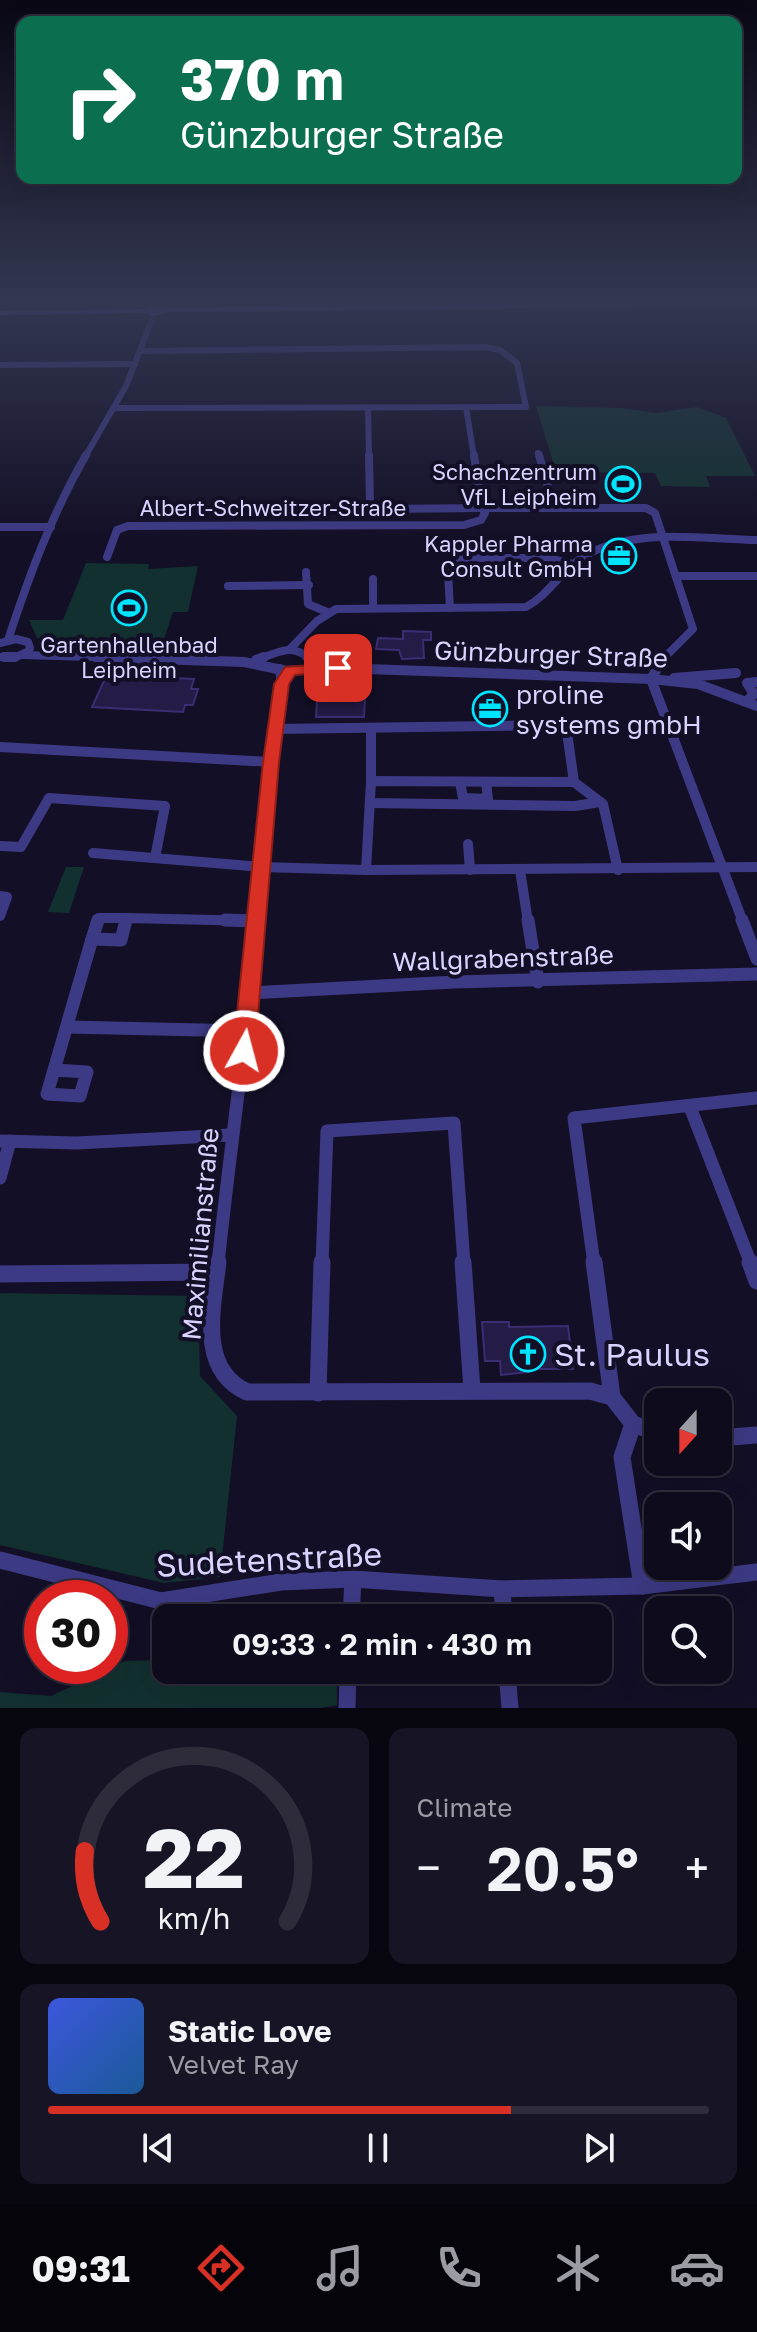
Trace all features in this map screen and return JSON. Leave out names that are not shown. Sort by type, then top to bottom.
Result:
[{"type":"street","points":[[26,651],[28,642],[20,639],[4,641],[65,492],[115,408],[127,381]]},
{"type":"street","points":[[115,408],[526,407],[521,381]]},
{"type":"street","points":[[466,407],[482,508]]},
{"type":"street","points":[[368,408],[370,503],[383,509],[646,508],[655,513],[693,629],[664,657],[651,679],[757,959]]},
{"type":"street","points":[[538,453],[554,508]]},
{"type":"street","name":"Albert-Schweitzer-Straße","points":[[107,557],[117,530],[128,526],[464,525],[481,520],[485,513],[482,508]]},
{"type":"street","points":[[0,527],[51,527]]},
{"type":"street","points":[[0,670],[3,657],[26,651],[110,660],[244,662],[279,669],[290,649],[327,612],[373,607],[526,607],[543,597],[573,564],[596,550],[624,540],[757,540]]},
{"type":"street","points":[[458,558],[547,558],[573,564]]},
{"type":"street","points":[[306,572],[308,604],[327,612]]},
{"type":"street","points":[[448,573],[450,608]]},
{"type":"street","points":[[676,576],[757,576]]},
{"type":"street","points":[[373,579],[373,607]]},
{"type":"street","points":[[228,586],[309,585]]},
{"type":"street","points":[[17,610],[20,639]]},
{"type":"street","points":[[302,668],[306,636]]},
{"type":"street","name":"Günzburger Straße","points":[[290,649],[338,668]]},
{"type":"street","name":"Günzburger Straße","points":[[279,669],[338,668],[666,680],[698,684],[753,703]]},
{"type":"street","name":"Maximilianstraße","points":[[279,669],[251,993],[231,1135],[212,1319],[214,1356],[232,1385],[247,1392],[318,1393]]},
{"type":"street","points":[[666,680],[680,676],[736,673]]},
{"type":"street","points":[[753,703],[754,694],[747,683],[757,682]]},
{"type":"street","points":[[275,729],[566,725],[574,782]]},
{"type":"street","points":[[366,870],[371,728]]},
{"type":"street","points":[[0,747],[271,762]]},
{"type":"street","points":[[371,781],[574,782],[600,802],[618,870]]},
{"type":"street","points":[[460,782],[463,798],[488,799],[486,782]]},
{"type":"street","points":[[0,846],[21,847],[49,798],[165,806],[155,858]]},
{"type":"street","points":[[370,803],[575,806],[600,802]]},
{"type":"street","points":[[468,844],[470,870]]},
{"type":"street","points":[[93,853],[261,867],[366,870],[757,867]]},
{"type":"street","points":[[520,870],[538,982]]},
{"type":"street","points":[[0,896],[7,897],[0,916]]},
{"type":"street","points":[[54,1070],[99,918],[256,921]]},
{"type":"street","points":[[92,939],[121,940],[127,918]]},
{"type":"street","name":"Wallgrabenstraße","points":[[251,993],[440,983],[757,974]]},
{"type":"street","points":[[67,1027],[247,1031]]},
{"type":"street","points":[[644,1428],[633,1424],[612,1397],[574,1118],[757,1098]]},
{"type":"street","points":[[690,1107],[757,1281]]},
{"type":"street","points":[[472,1390],[454,1123],[327,1131],[318,1393],[590,1391],[612,1397]]},
{"type":"street","points":[[0,1178],[5,1141],[77,1143],[231,1135]]},
{"type":"street","points":[[0,1274],[216,1272]]},
{"type":"street","points":[[633,1424],[622,1457],[642,1586]]},
{"type":"street","points":[[732,1437],[757,1435]]},
{"type":"street","name":"Sudetenstraße","points":[[0,1560],[161,1601],[281,1582],[353,1579],[502,1589],[642,1586],[757,1572]]},
{"type":"street","points":[[352,1604],[353,1579]]},
{"type":"street","points":[[502,1589],[503,1604]]},
{"type":"street","points":[[347,1708],[348,1684]]},
{"type":"street","points":[[508,1684],[510,1708]]},
{"type":"green space","points":[[536,406],[621,408],[656,413],[697,407],[726,418],[755,476],[706,476],[710,487],[661,486],[655,473],[556,472]]},
{"type":"green space","name":"Gartenhallenbad Leipheim","points":[[86,563],[149,564],[148,569],[198,566],[188,612],[173,612],[160,651],[51,643],[37,638],[29,620],[63,620]]},
{"type":"green space","points":[[66,867],[84,867],[69,913],[48,912]]},
{"type":"green space","points":[[0,1293],[198,1296],[200,1376],[237,1416],[220,1577],[164,1583],[0,1545]]},
{"type":"green space","points":[[152,1660],[152,1684],[329,1684],[337,1686],[337,1705],[321,1708],[0,1708],[0,1692],[51,1696],[76,1684],[128,1684],[128,1661]]},
{"type":"building","points":[[403,631],[431,632],[431,640],[423,640],[424,658],[402,659],[399,650],[376,649],[378,638],[403,639]]},
{"type":"building","points":[[109,670],[133,671],[132,676],[194,679],[191,689],[198,689],[193,705],[185,705],[183,712],[92,707]]},
{"type":"building","points":[[365,699],[364,717],[316,717],[317,700]]},
{"type":"building","name":"proline systems gmbH","points":[[501,701],[503,717],[480,717],[478,702]]},
{"type":"building","name":"St. Paulus","points":[[482,1322],[509,1322],[509,1327],[568,1326],[573,1369],[528,1369],[529,1372],[501,1375],[500,1361],[485,1361]]},
{"type":"place","name":"Schachzentrum VfL Leipheim","points":[[623,484]]},
{"type":"place","name":"Kappler Pharma Consult GmbH","points":[[619,556]]},
{"type":"place","name":"Gartenhallenbad Leipheim","points":[[129,608]]},
{"type":"place","name":"proline systems gmbH","points":[[490,709]]},
{"type":"place","name":"St. Paulus","points":[[528,1354]]},
{"type":"route","points":[[244,1051],[271,762],[282,684],[290,671],[338,668]]}]
